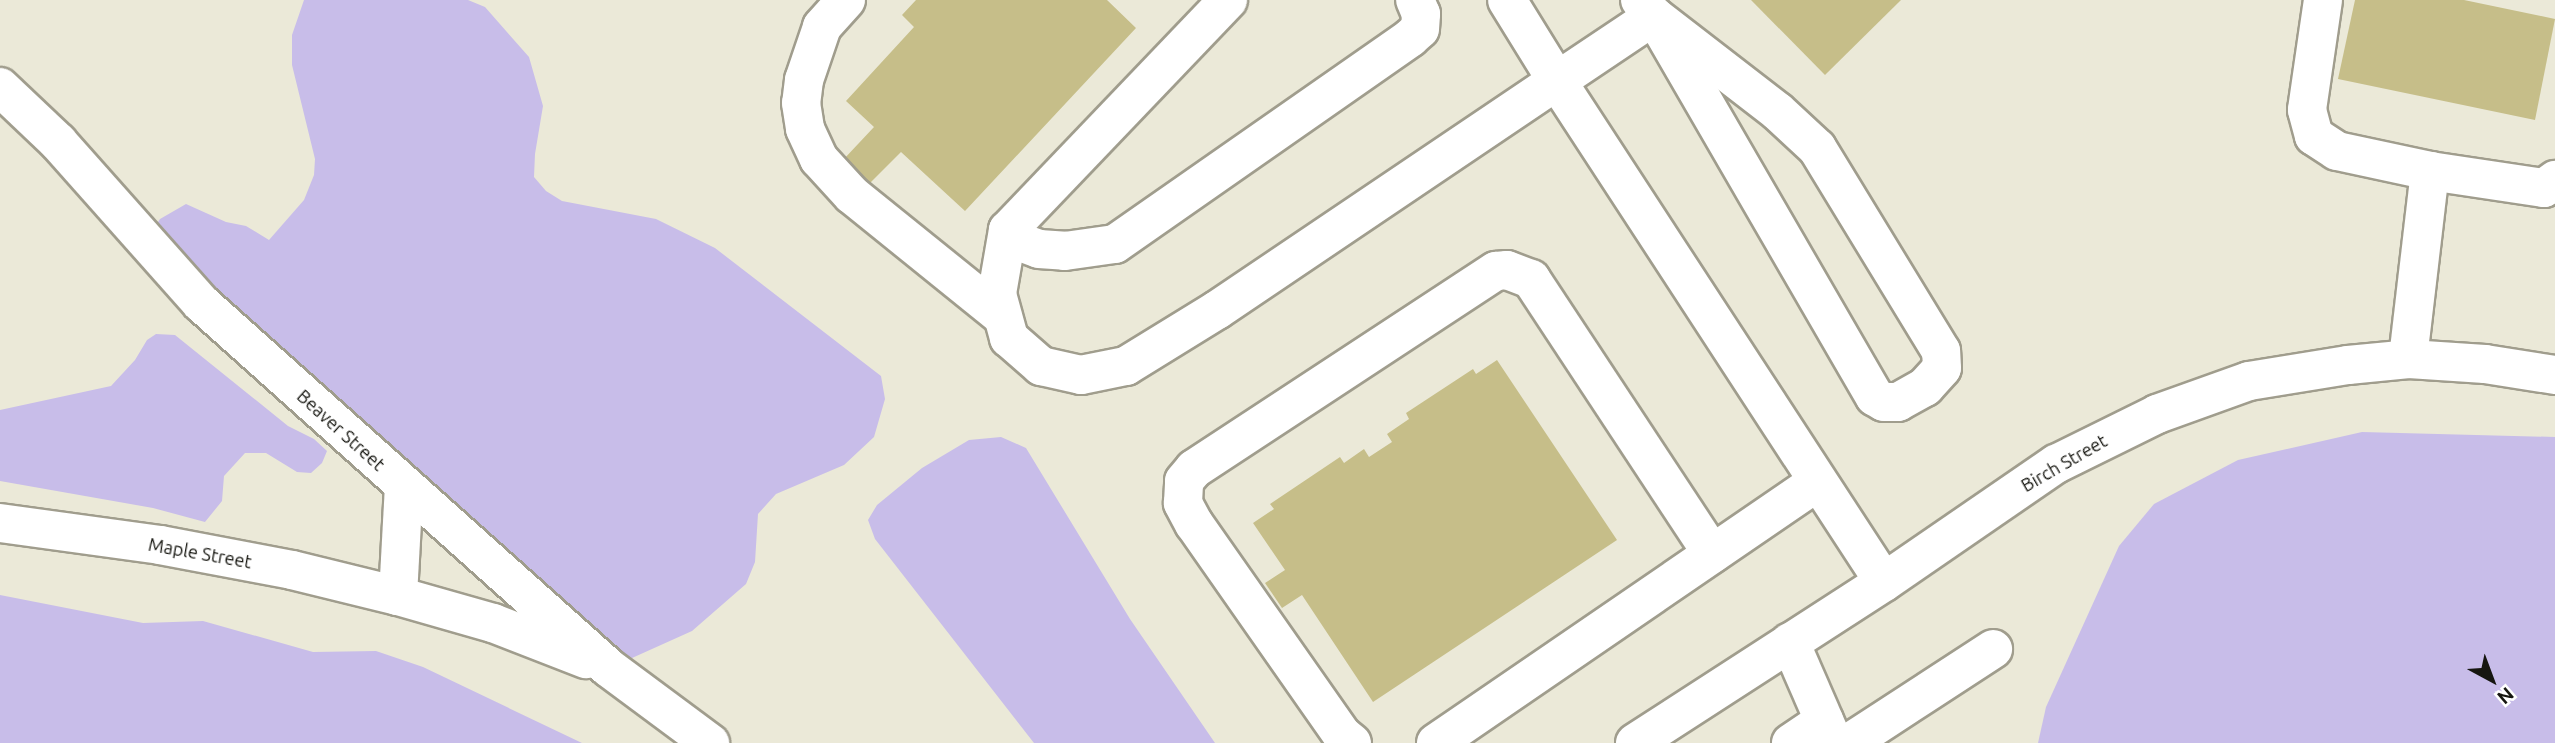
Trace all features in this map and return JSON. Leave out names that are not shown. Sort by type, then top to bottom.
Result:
[{"type":"street","points":[[846,0],[822,27],[804,79],[801,103],[805,129],[819,159],[852,195],[1002,316]]},
{"type":"street","points":[[1228,0],[1007,230],[996,295],[1009,338],[1041,366],[1081,375],[1126,366],[1217,310],[1557,80],[1647,8]]},
{"type":"street","points":[[1007,230],[1020,242],[1039,249],[1065,251],[1115,244],[1410,38],[1419,29],[1421,14],[1415,0]]},
{"type":"street","points":[[1507,0],[1884,582]]},
{"type":"street","points":[[2323,0],[2307,110],[2314,136],[2337,151],[2430,171],[2544,188],[2555,180]]},
{"type":"street","points":[[1647,8],[1777,111],[1817,148],[1941,351],[1942,368],[1925,387],[1898,402],[1884,402],[1875,397],[1647,8]]},
{"type":"street","name":"Beaver Street","points":[[0,87],[58,142],[201,303],[609,668],[710,743]]},
{"type":"street","points":[[2408,359],[2430,171]]},
{"type":"street","points":[[1352,743],[1342,735],[1194,524],[1183,503],[1184,481],[1194,469],[1496,271],[1507,270],[1531,279],[1712,554]]},
{"type":"street","name":"Birch Street","points":[[1635,743],[1884,582],[2056,464],[2157,414],[2249,381],[2348,365],[2408,359],[2486,364],[2555,375]]},
{"type":"street","points":[[1436,743],[1817,482]]},
{"type":"street","points":[[398,596],[404,486]]},
{"type":"street","name":"Maple Street","points":[[0,523],[199,552],[398,596],[493,623],[609,668]]},
{"type":"street","points":[[1790,642],[1836,736]]},
{"type":"street","points":[[1791,743],[1836,736],[1993,649]]},
{"type":"shaded area","points":[[304,0],[468,0],[485,7],[529,57],[543,106],[534,177],[546,191],[562,201],[656,219],[715,248],[881,376],[885,399],[874,437],[844,465],[776,494],[758,514],[755,562],[746,584],[692,631],[632,658],[610,654],[536,590],[473,519],[363,423],[289,368],[152,231],[160,219],[186,204],[226,222],[246,226],[269,240],[304,200],[314,175],[315,159],[292,65],[292,35]]},
{"type":"shaded area","points":[[156,334],[175,335],[288,426],[314,439],[327,451],[322,463],[311,473],[297,472],[266,453],[245,453],[224,476],[222,501],[205,522],[153,508],[0,481],[0,410],[111,386],[135,360],[147,340]]},
{"type":"shaded area","points":[[2362,432],[2555,437],[2555,743],[2038,743],[2046,707],[2119,546],[2154,504],[2238,460]]},
{"type":"shaded area","points":[[1001,437],[1026,448],[1130,619],[1215,743],[1034,743],[875,539],[868,520],[877,505],[922,468],[969,440]]},
{"type":"shaded area","points":[[0,595],[143,623],[203,621],[313,652],[376,651],[423,667],[582,743],[0,743]]},
{"type":"building","points":[[916,0],[1107,0],[1136,28],[965,211],[901,152],[869,184],[843,160],[874,127],[846,101],[914,27],[902,15]]},
{"type":"building","points":[[1751,0],[1901,0],[1825,75]]},
{"type":"building","points":[[2355,0],[2464,0],[2555,19],[2535,120],[2338,79]]},
{"type":"building","points":[[1497,360],[1617,540],[1373,702],[1302,595],[1282,608],[1265,583],[1285,570],[1253,523],[1274,509],[1270,504],[1340,457],[1344,463],[1364,449],[1369,457],[1392,442],[1387,434],[1409,419],[1406,413],[1473,369],[1476,374]]}]
